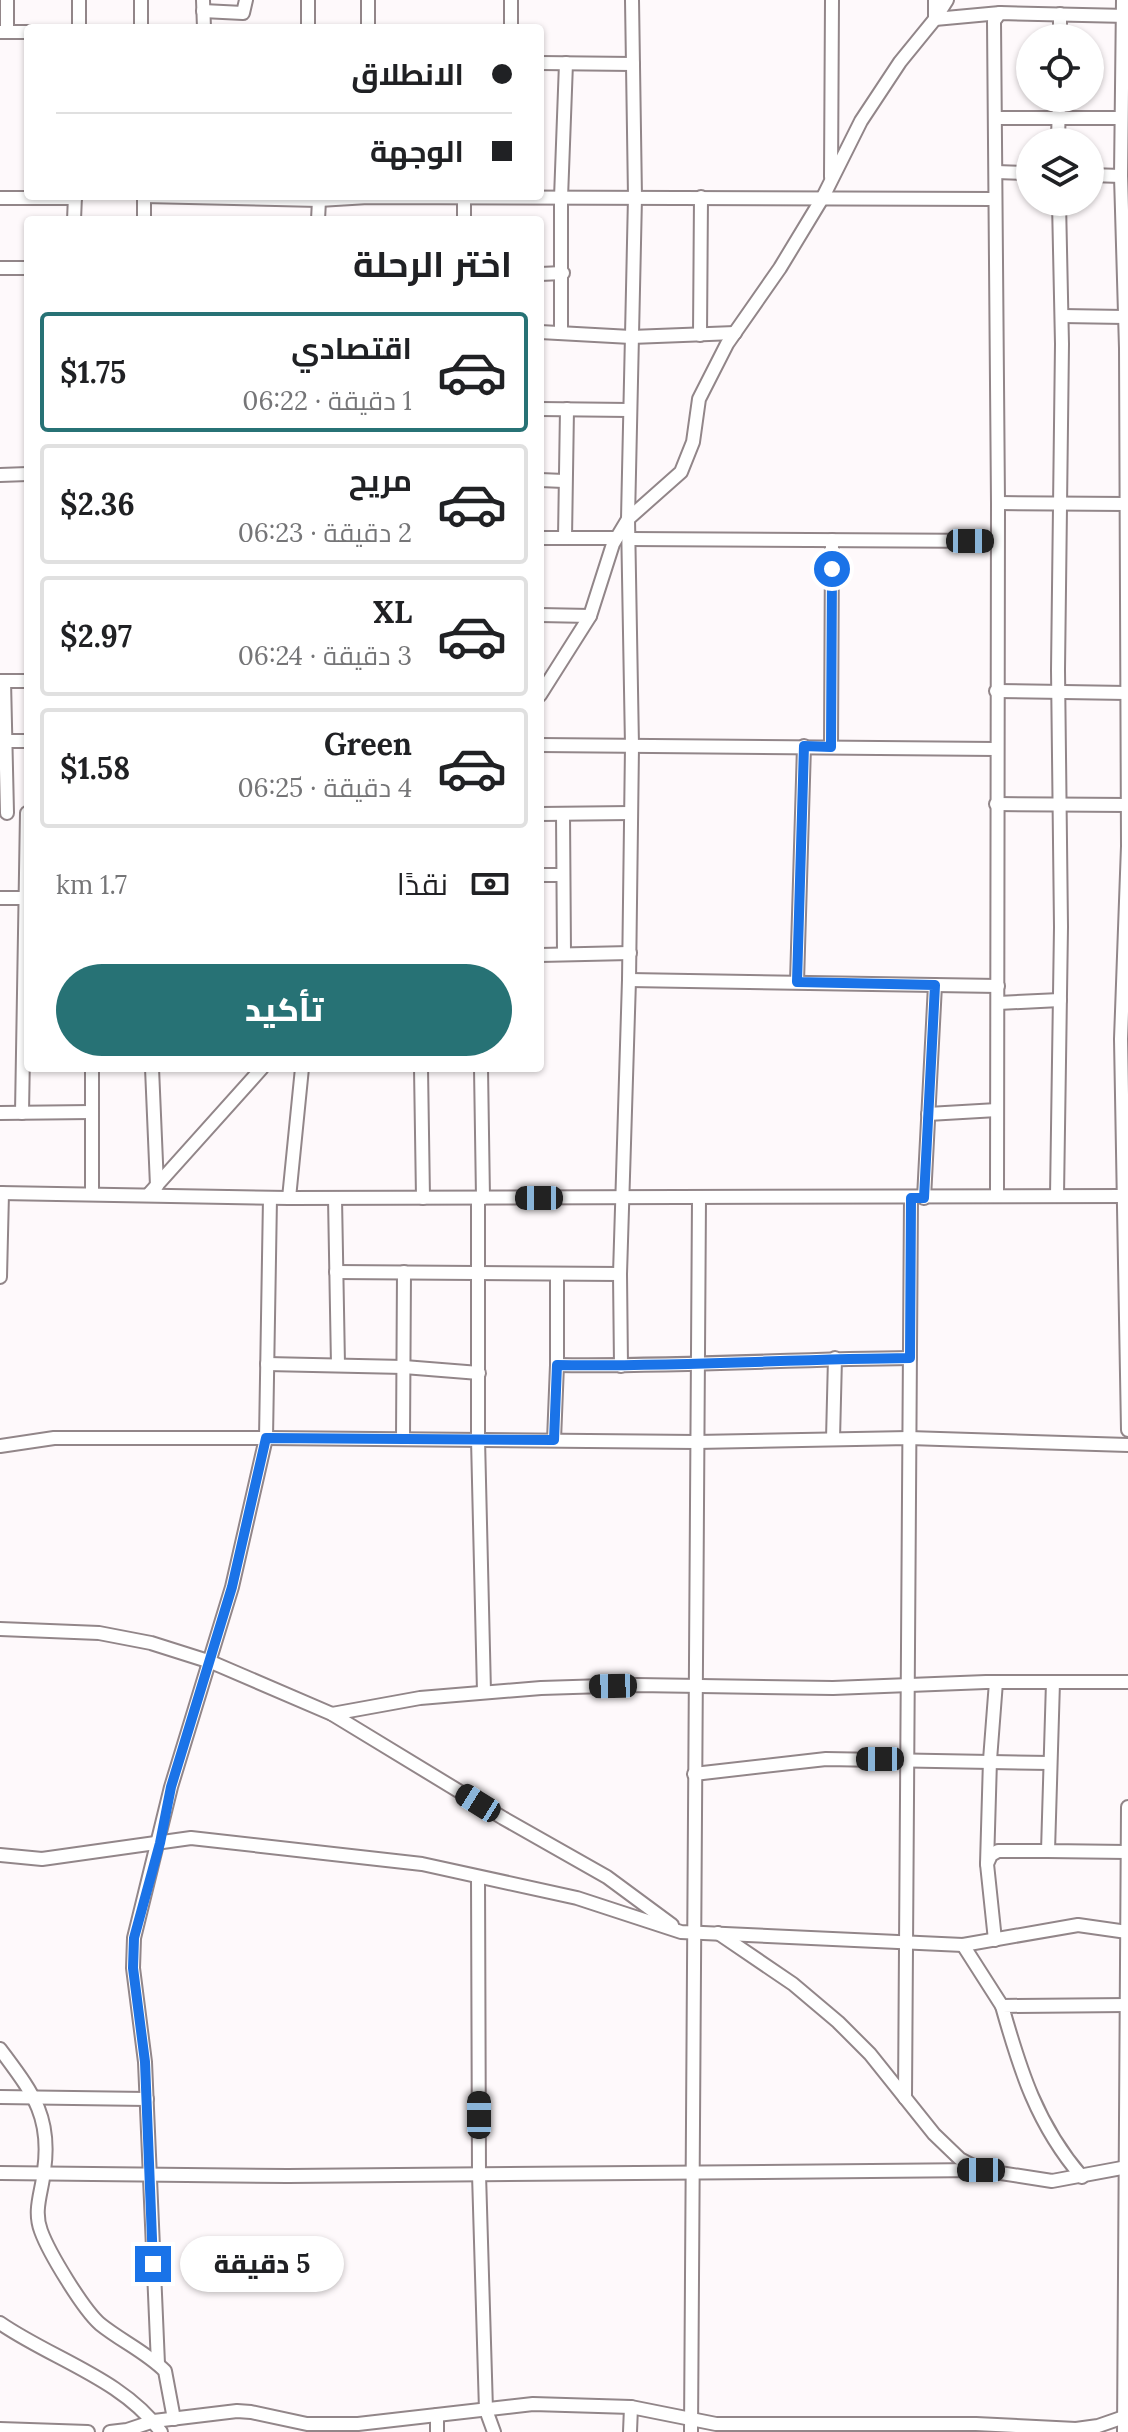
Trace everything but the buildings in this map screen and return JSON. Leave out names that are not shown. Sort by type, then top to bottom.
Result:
[{"type":"street","points":[[7,0],[3,32],[24,32]]},
{"type":"street","points":[[79,0],[79,24]]},
{"type":"street","points":[[141,0],[141,24]]},
{"type":"street","points":[[203,6],[243,13],[246,0]]},
{"type":"street","points":[[308,0],[308,24]]},
{"type":"street","points":[[368,0],[368,24]]},
{"type":"street","points":[[511,0],[511,24]]},
{"type":"street","points":[[544,689],[590,616],[603,569],[622,538],[628,519],[635,197],[632,0]]},
{"type":"street","points":[[831,181],[832,0]]},
{"type":"street","points":[[935,0],[935,19]]},
{"type":"street","points":[[628,519],[681,472],[693,442],[699,399],[735,333],[780,268],[823,197],[861,121],[947,0]]},
{"type":"street","points":[[1123,0],[1121,176],[1126,212],[1128,805],[1126,959],[1121,1039],[1128,1430]]},
{"type":"street","points":[[935,19],[1000,13],[1125,16]]},
{"type":"street","points":[[997,1196],[998,503],[994,21],[1000,13]]},
{"type":"street","points":[[1060,14],[1060,24]]},
{"type":"street","points":[[544,63],[633,64]]},
{"type":"street","points":[[561,332],[561,198],[566,63]]},
{"type":"street","points":[[1059,112],[1059,128]]},
{"type":"street","points":[[995,118],[1121,118]]},
{"type":"street","points":[[996,172],[1016,173]]},
{"type":"street","points":[[1104,175],[1121,176]]},
{"type":"street","points":[[0,198],[24,197]]},
{"type":"street","points":[[700,335],[701,197]]},
{"type":"street","points":[[544,198],[995,199]]},
{"type":"street","points":[[318,216],[319,200]]},
{"type":"street","points":[[1057,1196],[1062,316],[1059,216]]},
{"type":"street","points":[[0,268],[24,268]]},
{"type":"street","points":[[544,274],[563,273]]},
{"type":"street","points":[[1062,316],[1125,317]]},
{"type":"street","points":[[544,332],[631,337],[735,333]]},
{"type":"street","points":[[544,409],[629,410]]},
{"type":"street","points":[[565,538],[567,409]]},
{"type":"street","points":[[0,475],[24,474]]},
{"type":"street","points":[[544,480],[564,481]]},
{"type":"street","points":[[998,503],[1126,504]]},
{"type":"street","points":[[544,538],[997,541]]},
{"type":"street","points":[[621,1366],[620,1274],[630,953],[632,746],[622,538]]},
{"type":"street","points":[[831,747],[832,540]]},
{"type":"street","points":[[544,615],[590,616]]},
{"type":"street","points":[[24,681],[2,681],[5,741],[3,813],[24,813]]},
{"type":"street","points":[[996,691],[1127,693]]},
{"type":"street","points":[[5,741],[24,741]]},
{"type":"street","points":[[544,745],[996,749]]},
{"type":"street","points":[[797,982],[804,746]]},
{"type":"street","points":[[996,804],[1128,805]]},
{"type":"street","points":[[544,814],[631,813]]},
{"type":"street","points":[[563,814],[564,954]]},
{"type":"street","points":[[544,875],[563,875]]},
{"type":"street","points":[[0,898],[24,898]]},
{"type":"street","points":[[544,955],[630,953]]},
{"type":"street","points":[[629,980],[998,986]]},
{"type":"street","points":[[905,2098],[910,1358],[917,1198],[928,1114],[935,985]]},
{"type":"street","points":[[998,1003],[1060,1000]]},
{"type":"street","points":[[22,1113],[24,1006]]},
{"type":"street","points":[[92,1072],[92,1194]]},
{"type":"street","points":[[152,1072],[153,1190]]},
{"type":"street","points":[[153,1190],[258,1072]]},
{"type":"street","points":[[289,1198],[302,1072]]},
{"type":"street","points":[[421,1072],[423,1198]]},
{"type":"street","points":[[481,1072],[478,1439],[484,1692]]},
{"type":"street","points":[[928,1114],[997,1110]]},
{"type":"street","points":[[0,1113],[92,1112]]},
{"type":"street","points":[[0,1277],[1,1193],[92,1194],[153,1190],[270,1198],[1126,1196]]},
{"type":"street","points":[[158,2364],[145,2062],[133,1968],[134,1938],[160,1843],[171,1787],[232,1587],[266,1438],[270,1198]]},
{"type":"street","points":[[335,1198],[338,1365]]},
{"type":"street","points":[[691,2426],[699,1198]]},
{"type":"street","points":[[336,1272],[620,1274]]},
{"type":"street","points":[[403,1438],[404,1272]]},
{"type":"street","points":[[554,1440],[557,1274]]},
{"type":"street","points":[[557,1365],[696,1365],[835,1358],[910,1358]]},
{"type":"street","points":[[833,1439],[835,1358]]},
{"type":"street","points":[[267,1364],[404,1367],[479,1373]]},
{"type":"street","points":[[0,1446],[54,1438],[696,1442],[909,1438],[1128,1445]]},
{"type":"street","points":[[0,1629],[99,1633],[151,1643],[211,1662],[332,1714],[607,1877],[681,1932]]},
{"type":"street","points":[[332,1714],[420,1698],[541,1688],[907,1687],[996,1682],[1128,1682]]},
{"type":"street","points":[[995,1940],[987,1864],[996,1682]]},
{"type":"street","points":[[1048,1851],[1053,1682]]},
{"type":"street","points":[[694,1774],[826,1759],[1050,1763]]},
{"type":"street","points":[[1124,2432],[1128,1807]]},
{"type":"street","points":[[0,1855],[42,1859],[191,1838],[422,1864],[577,1898],[681,1932],[963,1945],[1078,1925],[1127,1932]]},
{"type":"street","points":[[987,1864],[991,1855],[998,1851],[1127,1852]]},
{"type":"street","points":[[478,1877],[479,2174],[486,2410],[494,2432]]},
{"type":"street","points":[[717,1932],[793,1984],[838,2022],[870,2054],[934,2134],[960,2159],[981,2170]]},
{"type":"street","points":[[963,1945],[1002,2006],[1021,2073],[1043,2123],[1065,2158],[1082,2177]]},
{"type":"street","points":[[1002,2006],[1127,2005]]},
{"type":"street","points":[[0,2049],[34,2097],[45,2123],[44,2174],[37,2212],[41,2231],[56,2260],[100,2323],[165,2371],[174,2419]]},
{"type":"street","points":[[0,2097],[147,2099]]},
{"type":"street","points":[[0,2173],[479,2174],[981,2170],[1052,2181],[1127,2167]]},
{"type":"street","points":[[0,2323],[113,2388],[150,2428]]},
{"type":"street","points":[[110,2432],[150,2428],[174,2419],[251,2412],[307,2424],[358,2424],[533,2404],[631,2407],[691,2426],[716,2424],[809,2429],[1076,2429],[1098,2426],[1124,2417]]},
{"type":"street","points":[[630,2432],[631,2407]]},
{"type":"street","points":[[437,2415],[437,2432]]},
{"type":"street","points":[[307,2424],[319,2432]]},
{"type":"street","points":[[6,2430],[88,2432]]},
{"type":"route","points":[[153,2264],[145,2062],[133,1968],[134,1938],[160,1843],[171,1787],[232,1587],[266,1438],[554,1440],[557,1365],[696,1365],[835,1358],[910,1358],[911,1198],[924,1198],[935,985],[797,982],[804,746],[831,747],[832,569]]}]
